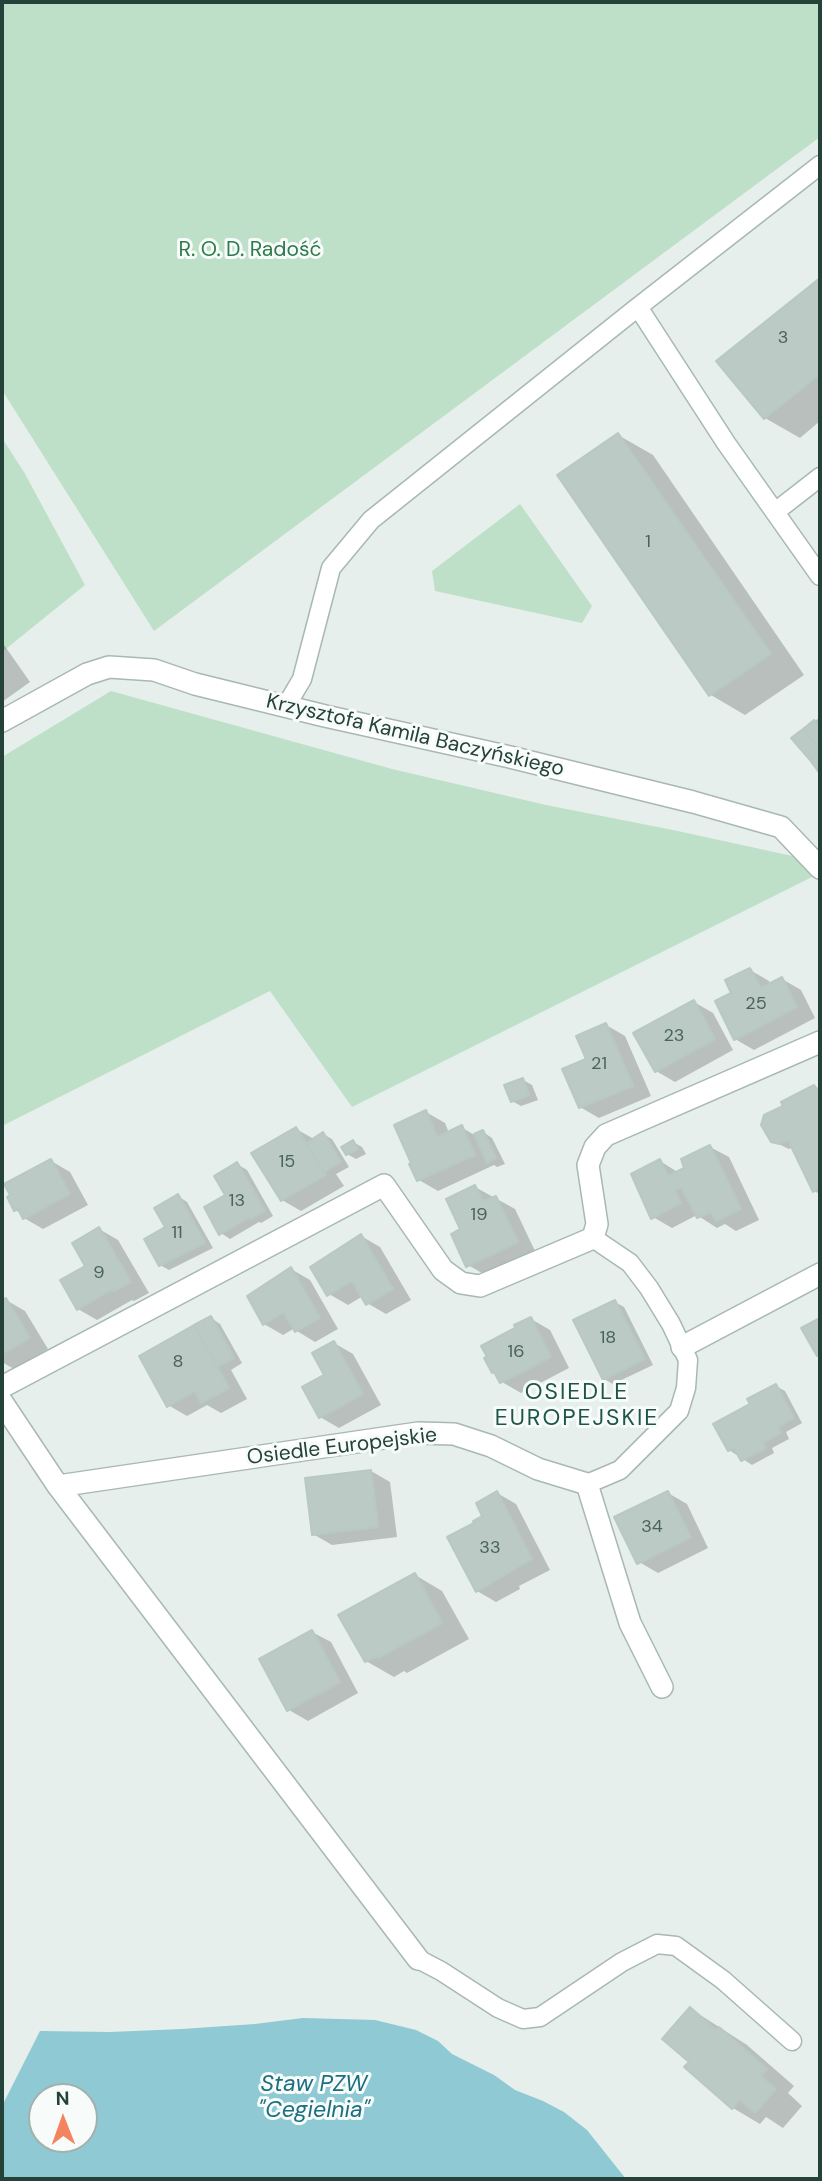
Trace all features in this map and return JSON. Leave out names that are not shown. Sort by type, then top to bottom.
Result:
[{"type":"street","name":"Krzysztofa Kamila Baczyńskiego","points":[[2,721],[87,674],[109,667],[154,670],[195,684],[523,760],[781,827],[820,868]]},
{"type":"street","points":[[2,1387],[384,1185],[443,1270],[461,1283],[480,1286],[593,1238],[597,1224],[588,1165],[595,1147],[606,1135],[820,1042]]},
{"type":"street","points":[[681,1347],[820,1274]]},
{"type":"street","points":[[2,1402],[58,1486],[418,1959]]},
{"type":"street","name":"Osiedle Europejskie","points":[[58,1486],[418,1433],[454,1434],[491,1446],[538,1469],[587,1483]]},
{"type":"street","points":[[587,1483],[630,1623],[662,1687]]},
{"type":"lane","points":[[286,706],[302,679],[331,568],[371,520],[820,165]]},
{"type":"lane","points":[[638,307],[726,443],[820,576]]},
{"type":"lane","points":[[775,512],[820,477]]},
{"type":"lane","points":[[587,1483],[620,1470],[678,1410],[686,1388],[688,1360],[657,1300],[630,1263],[593,1238]]},
{"type":"lane","points":[[418,1959],[442,1971],[498,2008],[523,2019],[540,2017],[622,1962],[657,1944],[676,1946],[723,1980],[792,2040]]},
{"type":"green space","name":"R. O. D. Radość","points":[[2,2],[820,2],[820,137],[154,631],[2,390]]},
{"type":"green space","points":[[2,438],[24,472],[85,585],[2,652]]},
{"type":"green space","points":[[520,504],[592,606],[582,623],[435,591],[432,571]]},
{"type":"green space","points":[[111,691],[392,769],[546,805],[820,862],[820,873],[352,1107],[270,991],[2,1126],[2,757]]},
{"type":"water","name":"Staw PZW \"Cegielnia\"","points":[[303,2018],[375,2020],[416,2030],[515,2090],[564,2112],[587,2130],[626,2179],[2,2179],[2,2106],[40,2031],[182,2029]]},
{"type":"building","points":[[820,278],[820,374],[764,419],[716,361]]},
{"type":"building","points":[[618,433],[771,654],[709,696],[557,475]]},
{"type":"building","points":[[814,720],[820,727],[820,750],[803,729]]},
{"type":"building","points":[[803,729],[820,750],[810,760],[791,738]]},
{"type":"building","points":[[820,751],[820,774],[810,760]]},
{"type":"building","points":[[750,968],[761,988],[782,977],[797,1007],[734,1040],[715,1001],[731,993],[725,980]]},
{"type":"building","points":[[694,1000],[715,1039],[655,1072],[633,1033]]},
{"type":"building","points":[[606,1023],[633,1086],[579,1108],[562,1069],[586,1059],[576,1036]]},
{"type":"building","points":[[523,1078],[529,1095],[511,1102],[504,1085]]},
{"type":"building","points":[[814,1085],[817,1089],[820,1088],[820,1188],[813,1192],[788,1140],[779,1144],[771,1142],[761,1125],[764,1115],[783,1106],[781,1102]]},
{"type":"building","points":[[426,1110],[437,1137],[462,1125],[475,1155],[417,1181],[394,1125]]},
{"type":"building","points":[[296,1127],[326,1175],[281,1201],[251,1153]]},
{"type":"building","points":[[483,1130],[496,1158],[487,1163],[474,1134]]},
{"type":"building","points":[[323,1132],[341,1162],[324,1172],[306,1143]]},
{"type":"building","points":[[353,1140],[358,1149],[346,1155],[341,1147]]},
{"type":"building","points":[[710,1145],[741,1209],[716,1221],[711,1212],[697,1218],[681,1187],[675,1190],[681,1203],[651,1219],[631,1174],[660,1159],[668,1176],[684,1168],[681,1159]]},
{"type":"building","points":[[51,1159],[70,1194],[23,1219],[18,1209],[14,1211],[4,1184]]},
{"type":"building","points":[[237,1162],[265,1211],[219,1235],[204,1207],[225,1195],[214,1176]]},
{"type":"building","points":[[475,1185],[483,1201],[496,1196],[518,1242],[466,1267],[451,1234],[460,1229],[446,1199]]},
{"type":"building","points":[[178,1194],[205,1243],[159,1266],[144,1239],[165,1227],[154,1208]]},
{"type":"building","points":[[99,1227],[131,1282],[77,1310],[60,1280],[85,1266],[72,1243]]},
{"type":"building","points":[[361,1234],[393,1289],[366,1305],[352,1281],[327,1296],[310,1267]]},
{"type":"building","points":[[291,1267],[320,1318],[295,1332],[284,1312],[263,1325],[247,1296]]},
{"type":"building","points":[[6,1298],[30,1338],[2,1354],[2,1300]]},
{"type":"building","points":[[615,1300],[645,1359],[603,1380],[573,1320]]},
{"type":"building","points":[[211,1316],[234,1358],[217,1367],[194,1325]]},
{"type":"building","points":[[531,1317],[551,1357],[500,1383],[484,1358],[487,1357],[481,1346]]},
{"type":"building","points":[[820,1318],[820,1355],[817,1356],[801,1328]]},
{"type":"building","points":[[194,1325],[229,1388],[201,1403],[195,1391],[167,1407],[139,1356]]},
{"type":"building","points":[[334,1341],[363,1394],[319,1418],[302,1387],[324,1375],[312,1353]]},
{"type":"building","points":[[776,1384],[794,1418],[778,1427],[781,1433],[763,1443],[766,1448],[741,1461],[734,1448],[728,1451],[713,1424],[750,1404],[747,1399]]},
{"type":"building","points":[[371,1470],[378,1527],[312,1535],[305,1478]]},
{"type":"building","points":[[497,1491],[532,1559],[476,1592],[447,1537],[482,1516],[476,1503]]},
{"type":"building","points":[[668,1491],[691,1537],[637,1564],[614,1517]]},
{"type":"building","points":[[415,1573],[442,1623],[378,1658],[377,1656],[365,1662],[338,1615]]},
{"type":"building","points":[[312,1630],[340,1682],[287,1711],[259,1659]]},
{"type":"building","points":[[690,2007],[716,2030],[719,2027],[767,2069],[761,2076],[776,2089],[755,2113],[740,2100],[732,2109],[684,2067],[689,2062],[662,2039]]},
{"type":"district","name":"OSIEDLE EUROPEJSKIE","points":[[577,1406]]}]
